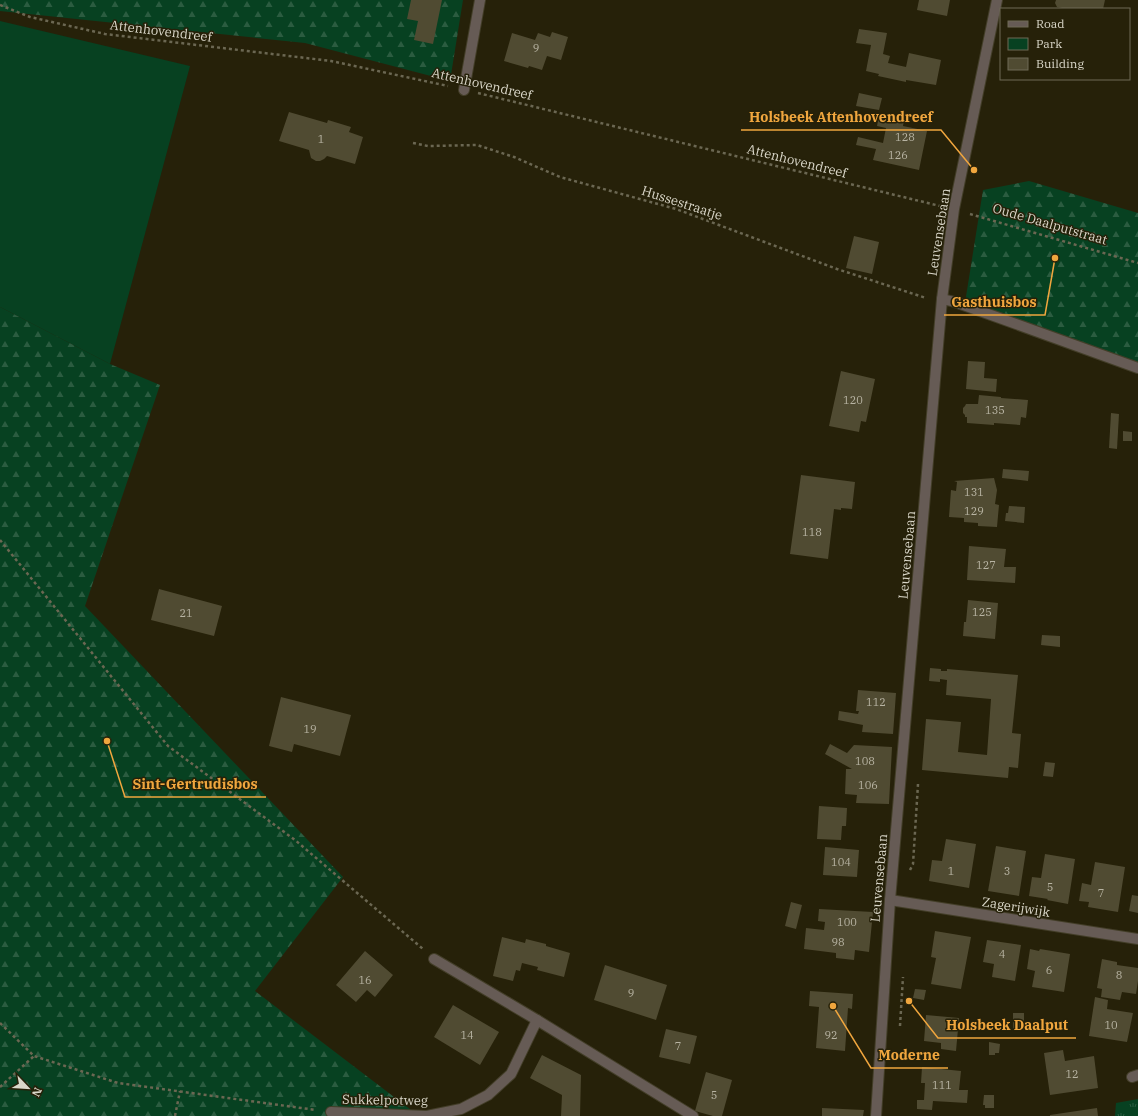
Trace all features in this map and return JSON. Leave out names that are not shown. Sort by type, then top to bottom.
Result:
[{"type":"street","points":[[464,90],[480,0]]},
{"type":"street","name":"Leuvensebaan","points":[[876,1116],[890,900],[942,299],[954,210],[997,0]]},
{"type":"street","points":[[942,299],[955,302],[1138,368]]},
{"type":"street","name":"Zagerijwijk","points":[[890,900],[1138,939]]},
{"type":"street","points":[[434,959],[537,1020],[692,1116]]},
{"type":"street","name":"Sukkelpotweg","points":[[331,1112],[427,1116],[461,1109],[488,1095],[511,1074],[537,1020]]},
{"type":"path","name":"Attenhovendreef","points":[[0,5],[30,17],[105,34],[331,61],[464,90],[954,210]]},
{"type":"path","name":"Hussestraatje","points":[[413,143],[428,146],[477,145],[514,156],[560,177],[676,209],[837,270],[928,299],[942,299]]},
{"type":"path","name":"Oude Daalputstraat","points":[[954,210],[1138,263]]},
{"type":"path","points":[[0,540],[168,746],[295,840],[434,959]]},
{"type":"path","points":[[0,1023],[34,1056],[118,1083],[331,1112]]},
{"type":"path","points":[[0,1087],[34,1056]]},
{"type":"path","points":[[175,1116],[180,1091]]},
{"type":"green space","points":[[0,0],[463,0],[450,81],[305,43],[0,11]]},
{"type":"green space","points":[[0,21],[190,66],[110,364],[0,307]]},
{"type":"green space","points":[[1029,181],[1138,213],[1138,363],[965,303],[983,190]]},
{"type":"green space","points":[[0,307],[110,364],[160,385],[85,606],[343,877],[255,991],[419,1116],[0,1116]]},
{"type":"green space","points":[[1138,1099],[1138,1116],[1115,1116],[1116,1103]]},
{"type":"building","points":[[411,0],[442,0],[433,44],[414,40],[418,21],[407,19]]},
{"type":"building","points":[[919,0],[950,0],[947,16],[917,10]]},
{"type":"building","points":[[1056,0],[1105,0],[1103,8],[1062,8],[1057,7],[1055,3]]},
{"type":"building","points":[[859,29],[887,33],[883,54],[890,56],[888,63],[906,67],[909,53],[941,60],[936,85],[906,80],[906,82],[878,76],[879,74],[866,71],[871,45],[856,43]]},
{"type":"building","points":[[552,32],[568,37],[561,60],[547,56],[542,70],[529,66],[528,68],[504,61],[512,33],[535,40],[538,33],[550,37]]},
{"type":"building","points":[[859,93],[882,98],[879,110],[856,106]]},
{"type":"building","points":[[289,112],[327,123],[328,120],[351,127],[349,132],[363,137],[355,164],[327,156],[320,161],[316,161],[311,158],[309,150],[279,141]]},
{"type":"building","points":[[879,115],[904,120],[903,126],[927,131],[919,170],[873,160],[876,149],[856,145],[858,137],[883,143],[886,128],[877,126]]},
{"type":"building","points":[[854,236],[879,242],[872,274],[846,268]]},
{"type":"building","points":[[968,361],[985,362],[984,378],[997,379],[996,392],[966,389]]},
{"type":"building","points":[[841,371],[875,379],[866,422],[861,421],[859,432],[829,426]]},
{"type":"building","points":[[979,395],[1028,400],[1026,418],[1021,417],[1020,425],[967,423],[967,417],[965,417],[963,413],[963,408],[966,404],[978,404]]},
{"type":"building","points":[[1111,413],[1119,414],[1117,449],[1109,448]]},
{"type":"building","points":[[1123,431],[1132,432],[1132,441],[1123,441]]},
{"type":"building","points":[[1003,469],[1029,471],[1028,481],[1002,478]]},
{"type":"building","points":[[801,475],[855,482],[852,509],[834,509],[828,559],[790,554]]},
{"type":"building","points":[[994,478],[997,490],[995,504],[999,505],[997,527],[978,526],[978,523],[964,522],[964,518],[949,517],[951,490],[956,491],[957,482],[954,481]]},
{"type":"building","points":[[1009,506],[1025,507],[1024,523],[1005,521]]},
{"type":"building","points":[[969,546],[1006,549],[1004,567],[1016,567],[1015,583],[967,580]]},
{"type":"building","points":[[159,589],[222,606],[214,636],[151,620]]},
{"type":"building","points":[[968,600],[998,603],[995,639],[963,636]]},
{"type":"building","points":[[1042,635],[1060,636],[1060,647],[1041,645]]},
{"type":"building","points":[[930,668],[941,669],[941,671],[947,671],[947,669],[1018,675],[1012,733],[1021,734],[1018,768],[1009,767],[1008,778],[922,770],[926,719],[961,722],[958,752],[987,755],[991,699],[946,695],[947,680],[940,679],[940,682],[929,681]]},
{"type":"building","points":[[858,690],[896,693],[893,734],[862,732],[863,725],[838,720],[839,711],[858,714],[859,711],[856,711]]},
{"type":"building","points":[[281,697],[351,715],[340,756],[294,744],[292,752],[269,746]]},
{"type":"building","points":[[830,744],[847,753],[854,745],[892,747],[889,804],[856,803],[857,795],[845,794],[846,769],[852,769],[825,754]]},
{"type":"building","points":[[1045,762],[1055,763],[1053,777],[1043,776]]},
{"type":"building","points":[[819,806],[847,808],[846,826],[842,826],[841,840],[817,839]]},
{"type":"building","points":[[946,839],[976,844],[969,888],[929,881],[932,860],[942,861]]},
{"type":"building","points":[[996,846],[1026,851],[1019,896],[988,891]]},
{"type":"building","points":[[825,847],[859,850],[857,877],[823,875]]},
{"type":"building","points":[[1045,854],[1075,859],[1068,904],[1029,896],[1032,877],[1041,878]]},
{"type":"building","points":[[1095,862],[1125,867],[1118,912],[1088,907],[1089,902],[1079,901],[1082,883],[1091,885]]},
{"type":"building","points":[[1132,895],[1138,896],[1138,913],[1129,911]]},
{"type":"building","points":[[791,902],[802,905],[796,929],[785,926]]},
{"type":"building","points":[[819,909],[873,912],[869,952],[855,950],[854,960],[836,958],[836,953],[804,949],[806,928],[824,930],[825,922],[818,921]]},
{"type":"building","points":[[935,931],[971,937],[961,989],[931,984],[936,958],[931,957]]},
{"type":"building","points":[[502,937],[525,943],[526,939],[546,944],[546,946],[570,953],[564,977],[537,970],[538,967],[522,963],[520,971],[516,970],[513,981],[493,976]]},
{"type":"building","points":[[987,940],[1021,945],[1015,981],[992,977],[994,964],[983,962]]},
{"type":"building","points":[[1030,949],[1039,951],[1040,949],[1070,954],[1064,992],[1032,987],[1035,971],[1027,969]]},
{"type":"building","points":[[365,951],[393,975],[375,997],[367,990],[356,1002],[336,985]]},
{"type":"building","points":[[1102,959],[1117,962],[1117,965],[1138,968],[1136,994],[1122,992],[1120,1000],[1101,997],[1102,989],[1097,988]]},
{"type":"building","points":[[605,965],[667,985],[656,1020],[594,1000]]},
{"type":"building","points":[[915,989],[926,990],[924,1000],[913,998]]},
{"type":"building","points":[[810,991],[853,994],[852,1009],[848,1008],[845,1051],[816,1048],[819,1007],[809,1006]]},
{"type":"building","points":[[1095,997],[1108,1000],[1107,1009],[1133,1013],[1127,1042],[1089,1036]]},
{"type":"building","points":[[453,1005],[499,1032],[480,1065],[434,1037]]},
{"type":"building","points":[[1013,1013],[1024,1013],[1024,1030],[1013,1030]]},
{"type":"building","points":[[926,1015],[959,1018],[956,1051],[941,1049],[941,1043],[924,1041]]},
{"type":"building","points":[[666,1029],[697,1036],[690,1064],[659,1057]]},
{"type":"building","points":[[989,1042],[1000,1044],[999,1053],[989,1055]]},
{"type":"building","points":[[1063,1050],[1065,1061],[1094,1056],[1098,1088],[1050,1095],[1044,1053]]},
{"type":"building","points":[[542,1055],[581,1075],[580,1116],[561,1116],[562,1095],[530,1078]]},
{"type":"building","points":[[922,1067],[961,1071],[959,1090],[968,1090],[967,1103],[933,1101],[932,1110],[917,1109],[917,1100],[924,1100],[925,1083],[921,1083]]},
{"type":"building","points":[[706,1072],[732,1080],[722,1116],[713,1116],[695,1111]]},
{"type":"building","points":[[984,1095],[994,1095],[994,1108],[985,1108],[985,1105],[983,1105]]},
{"type":"building","points":[[822,1108],[864,1110],[863,1116],[822,1116]]},
{"type":"building","points":[[1097,1108],[1098,1116],[1050,1116],[1050,1115]]},
{"type":"place","name":"Holsbeek Attenhovendreef","points":[[974,170]]},
{"type":"place","name":"Gasthuisbos","points":[[1055,258]]},
{"type":"place","name":"Sint-Gertrudisbos","points":[[107,741]]},
{"type":"place","name":"Holsbeek Daalput","points":[[909,1001]]},
{"type":"place","name":"Moderne","points":[[833,1006]]}]
